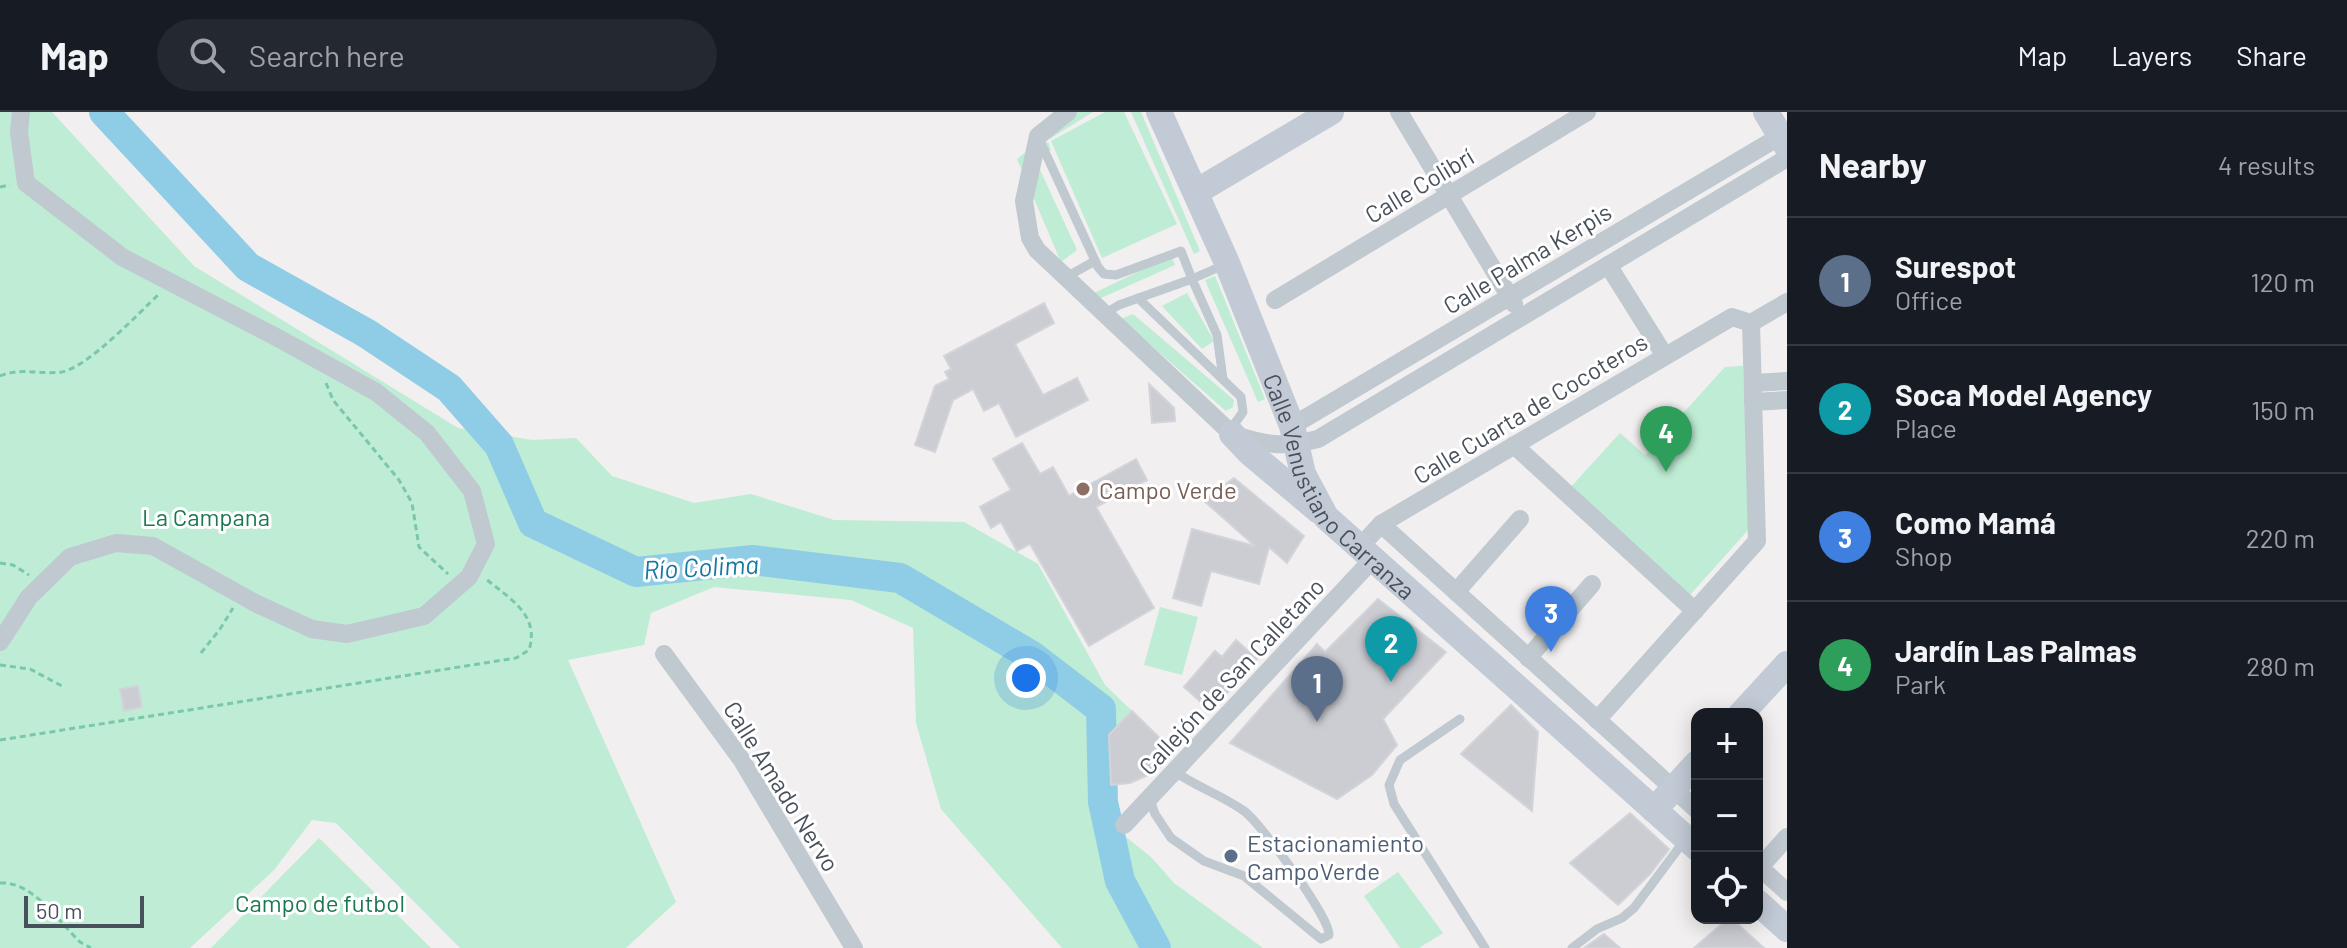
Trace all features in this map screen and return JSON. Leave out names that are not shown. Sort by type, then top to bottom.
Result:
[{"type":"street","points":[[0,642],[29,597],[70,557],[116,543],[153,546],[241,595],[312,629],[347,634],[424,616],[469,577],[486,544],[472,491],[427,433],[376,392],[122,257],[26,183],[19,132],[21,112]]},
{"type":"street","points":[[1068,112],[1038,136],[1024,201],[1030,238],[1037,250],[1291,490],[1326,517]]},
{"type":"street","name":"Calle Venustiano Carranza","points":[[1159,112],[1227,263],[1294,435],[1303,474],[1326,517],[1691,843]]},
{"type":"street","points":[[1196,192],[1331,112]]},
{"type":"street","points":[[1399,112],[1522,317]]},
{"type":"street","name":"Calle Colibrí","points":[[1275,300],[1587,112]]},
{"type":"street","points":[[1766,112],[1785,143]]},
{"type":"street","name":"Calle Palma Kerpis","points":[[1294,435],[1318,439],[1608,265],[1785,143]]},
{"type":"street","name":"Calle Palma Kerpis","points":[[1294,435],[1510,297],[1785,143]]},
{"type":"street","points":[[1608,265],[1665,356]]},
{"type":"street","points":[[1597,720],[1757,541],[1751,323],[1787,302]]},
{"type":"street","name":"Calle Cuarta de Cocoteros","points":[[1366,553],[1381,524],[1732,317],[1751,323]]},
{"type":"street","points":[[1753,383],[1787,381]]},
{"type":"street","points":[[1753,402],[1787,400]]},
{"type":"street","points":[[1230,433],[1266,445],[1294,435]]},
{"type":"street","points":[[1514,445],[1695,611]]},
{"type":"street","points":[[1456,592],[1520,519]]},
{"type":"street","name":"Calle Venustiano Carranza","points":[[1381,524],[1597,720],[1687,794]]},
{"type":"street","name":"Callejón de San Calletano","points":[[1124,825],[1366,553]]},
{"type":"street","points":[[1528,658],[1592,584]]},
{"type":"street","name":"Calle Amado Nervo","points":[[664,654],[741,759],[854,948]]},
{"type":"street","points":[[1747,708],[1787,664]]},
{"type":"street","points":[[1763,708],[1787,681]]},
{"type":"street","points":[[1659,814],[1687,794]]},
{"type":"street","points":[[1763,861],[1787,837]]},
{"type":"street","points":[[1763,870],[1787,892]]},
{"type":"street","points":[[1763,907],[1787,929]]},
{"type":"lane","points":[[1038,136],[1095,261],[1104,274],[1116,275],[1181,251],[1217,335],[1223,379]]},
{"type":"lane","points":[[1066,277],[1095,261]]},
{"type":"lane","points":[[1104,314],[1227,263]]},
{"type":"lane","points":[[1138,298],[1241,397],[1243,412],[1230,433]]},
{"type":"lane","points":[[1460,719],[1400,760],[1389,785],[1394,804],[1485,948]]},
{"type":"lane","points":[[1149,797],[1155,814],[1171,838],[1204,861],[1244,876],[1321,939],[1329,935],[1330,928],[1319,909],[1273,841],[1247,812],[1174,771]]},
{"type":"lane","points":[[1572,948],[1597,929],[1622,918],[1634,908],[1691,845]]},
{"type":"path","points":[[0,376],[9,372],[64,371],[102,349],[171,282]]},
{"type":"path","points":[[315,358],[333,400],[399,480],[412,503],[419,547],[460,585]]},
{"type":"path","points":[[0,563],[13,565],[42,584]]},
{"type":"path","points":[[0,740],[516,658],[529,650],[534,635],[527,616],[474,568]]},
{"type":"path","points":[[201,653],[241,595]]},
{"type":"path","points":[[0,665],[30,669],[62,686]]},
{"type":"path","points":[[0,883],[12,882],[25,887],[80,942],[91,948]]},
{"type":"green space","name":"La Campana","points":[[0,112],[52,112],[194,266],[458,428],[532,440],[576,438],[612,476],[694,503],[751,494],[834,520],[964,522],[1038,564],[1105,685],[1132,711],[1109,735],[1111,825],[1151,857],[1174,883],[1263,948],[1062,948],[941,809],[916,723],[913,628],[851,600],[714,587],[651,613],[644,645],[568,660],[676,902],[626,948],[460,948],[336,823],[312,820],[274,870],[190,948],[0,948]]},
{"type":"green space","points":[[1077,112],[1093,112],[1027,153],[1048,142],[1051,150],[1035,159],[1077,250],[1061,262],[1017,159]]},
{"type":"green space","points":[[1105,112],[1124,112],[1177,224],[1102,258],[1051,141]]},
{"type":"green space","points":[[1131,112],[1141,112],[1200,251],[1194,254]]},
{"type":"green space","points":[[1171,256],[1175,265],[1101,298],[1094,293]]},
{"type":"green space","points":[[1215,276],[1265,399],[1258,402],[1205,280]]},
{"type":"green space","points":[[1187,293],[1214,341],[1202,349],[1162,306]]},
{"type":"green space","points":[[1133,314],[1234,400],[1233,407],[1226,411],[1121,319]]},
{"type":"green space","points":[[1743,366],[1749,529],[1689,596],[1570,488],[1620,433],[1645,455],[1725,367]]},
{"type":"green space","points":[[1160,607],[1198,617],[1182,675],[1144,665]]},
{"type":"green space","name":"Campo de futbol","points":[[319,838],[431,948],[211,948]]},
{"type":"green space","points":[[1398,872],[1443,933],[1419,948],[1400,948],[1364,896]]},
{"type":"building","points":[[1044,303],[1054,323],[1015,344],[1043,395],[1077,378],[1088,400],[1016,437],[999,403],[984,411],[973,389],[953,400],[935,452],[915,445],[935,386],[949,379],[945,372],[951,369],[944,356]]},
{"type":"building","points":[[1149,384],[1174,408],[1175,421],[1152,423]]},
{"type":"building","points":[[1022,443],[1040,474],[1053,467],[1069,496],[1136,459],[1147,480],[1096,507],[1154,608],[1089,646],[1030,544],[1017,551],[1001,522],[991,528],[980,507],[1011,490],[993,459]]},
{"type":"building","points":[[1234,478],[1304,536],[1287,563],[1269,547],[1259,584],[1211,571],[1201,606],[1173,598],[1192,529],[1255,546],[1203,500]]},
{"type":"building","points":[[1378,599],[1446,652],[1383,719],[1397,745],[1372,775],[1337,799],[1230,743],[1317,644],[1325,652]]},
{"type":"building","points":[[1236,640],[1257,659],[1211,711],[1184,687],[1215,651],[1222,657]]},
{"type":"building","points":[[138,686],[142,707],[124,711],[120,689]]},
{"type":"building","points":[[1511,705],[1538,732],[1532,811],[1461,754]]},
{"type":"building","points":[[1132,711],[1175,753],[1155,772],[1130,783],[1111,785],[1109,735]]},
{"type":"building","points":[[1630,813],[1669,849],[1650,874],[1618,905],[1570,863]]},
{"type":"building","points":[[1722,924],[1738,924],[1764,948],[1694,948]]},
{"type":"building","points":[[1604,934],[1620,948],[1584,948],[1601,936]]},
{"type":"waterway","name":"Río Colima","points":[[104,112],[248,267],[366,333],[449,388],[499,445],[533,523],[636,572],[753,560],[900,578],[1032,656],[1101,709],[1103,802],[1120,881],[1156,948]]},
{"type":"place","name":"Jardín Las Palmas","points":[[1666,472]]},
{"type":"place","name":"Campo Verde","points":[[1083,489]]},
{"type":"place","name":"Como Mamá","points":[[1551,652]]},
{"type":"place","name":"Soca Model Agency","points":[[1391,682]]},
{"type":"place","name":"Surespot","points":[[1317,722]]},
{"type":"place","name":"Estacionamiento CampoVerde","points":[[1231,856]]}]
